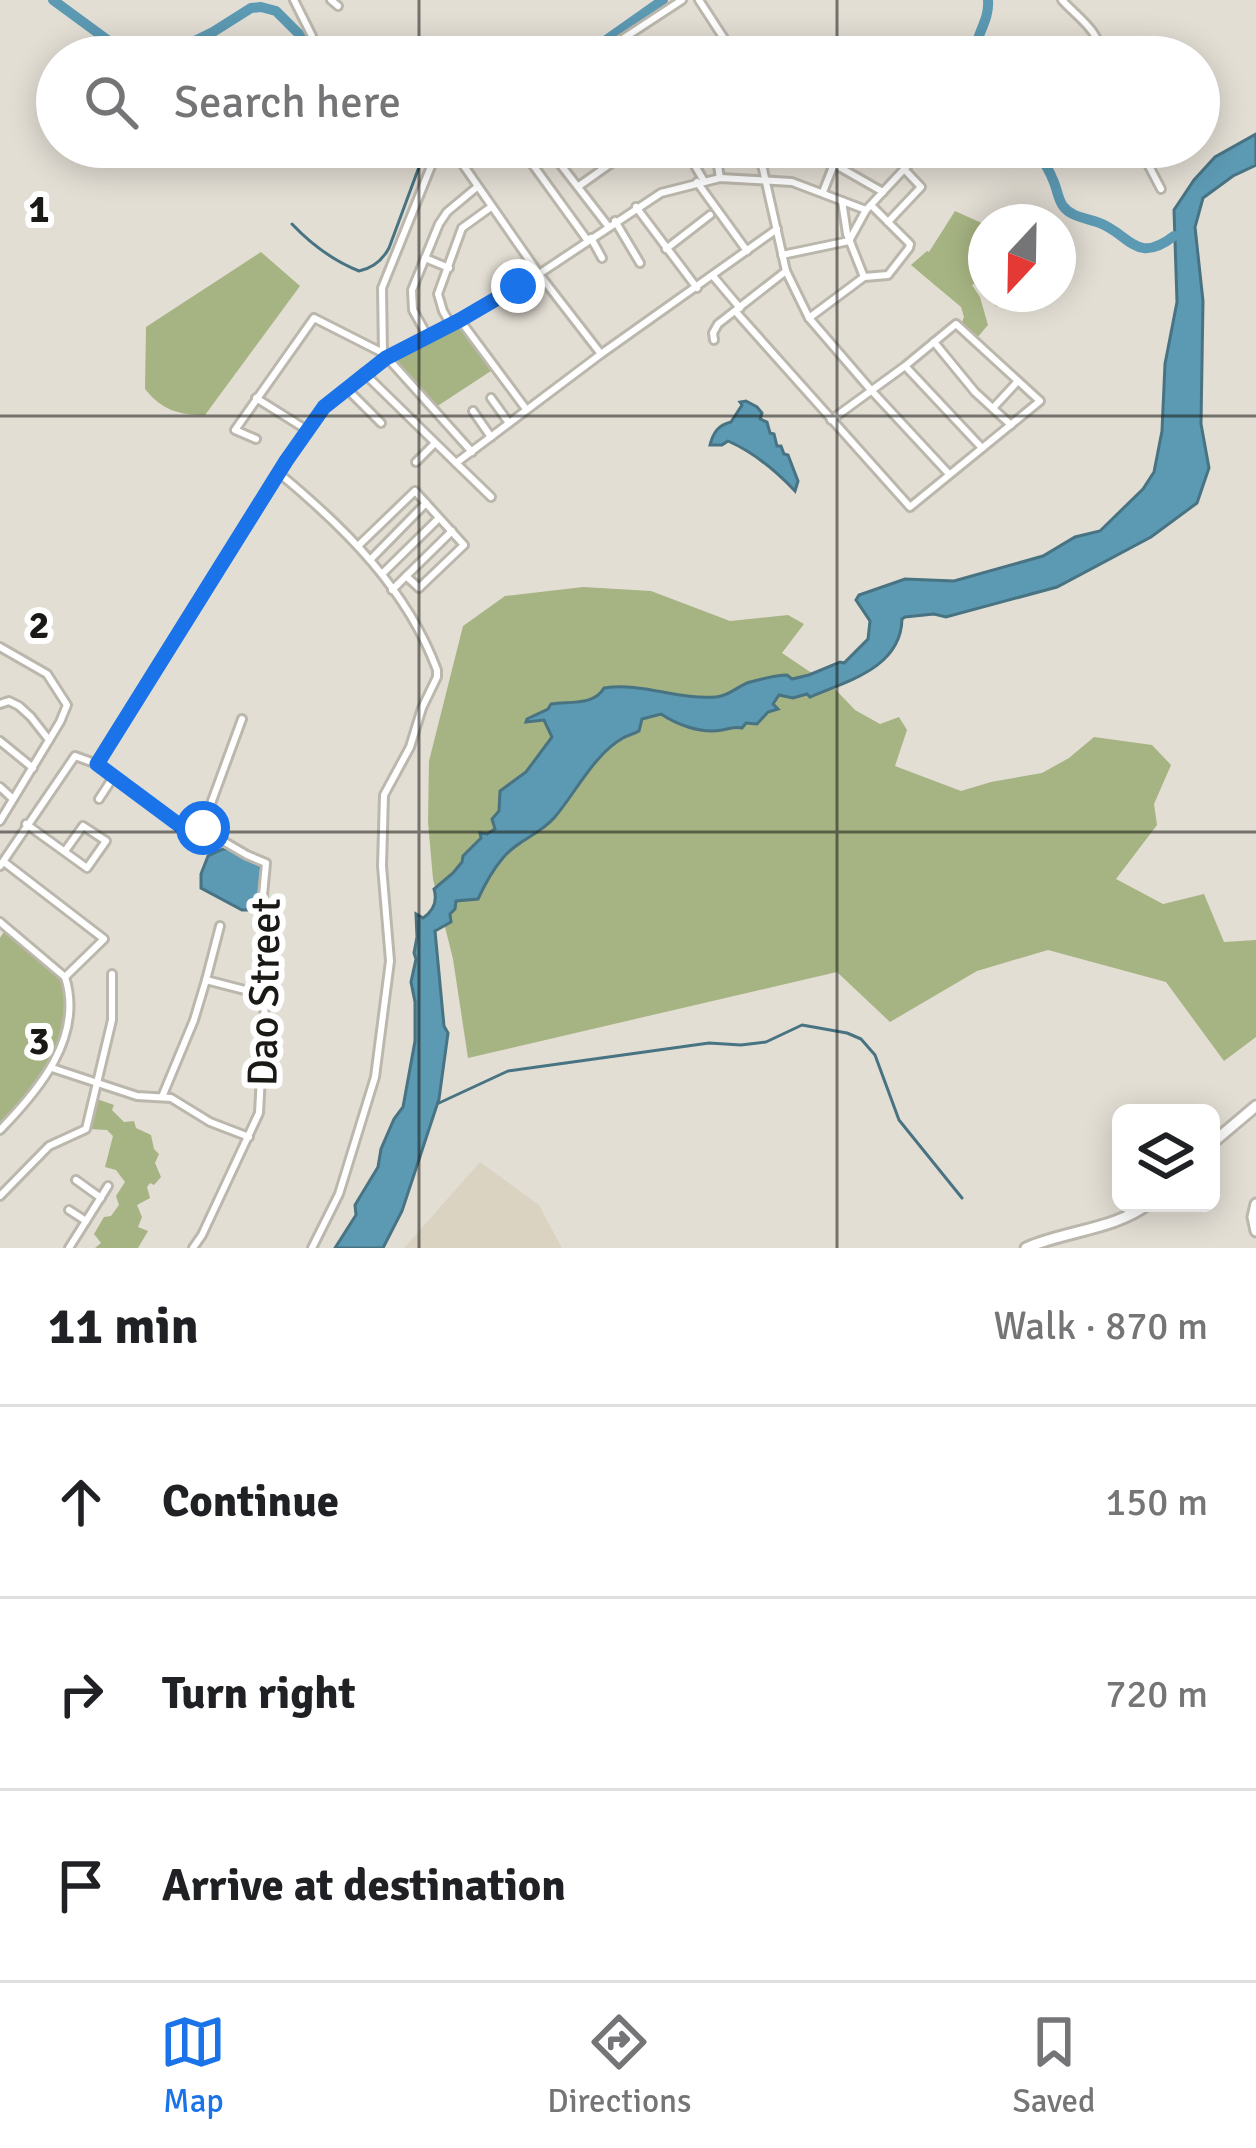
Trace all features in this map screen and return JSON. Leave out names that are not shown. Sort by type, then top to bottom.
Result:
[{"type":"main road","points":[[1220,1136],[1256,1106]]},
{"type":"main road","points":[[1256,1204],[1256,1231]]},
{"type":"main road","points":[[1026,1248],[1137,1212]]},
{"type":"street","points":[[309,0],[296,4],[312,35]]},
{"type":"street","points":[[627,36],[682,0]]},
{"type":"street","points":[[699,0],[722,36]]},
{"type":"street","points":[[1062,0],[1097,36]]},
{"type":"street","points":[[384,356],[382,288],[430,168]]},
{"type":"street","points":[[465,168],[538,274],[601,354]]},
{"type":"street","points":[[536,168],[602,258]]},
{"type":"street","points":[[565,168],[640,263]]},
{"type":"street","points":[[579,186],[605,168]]},
{"type":"street","points":[[694,168],[746,251]]},
{"type":"street","points":[[718,168],[720,178]]},
{"type":"street","points":[[762,168],[786,271],[809,318],[949,473]]},
{"type":"street","points":[[823,192],[836,168]]},
{"type":"street","points":[[841,168],[883,192]]},
{"type":"street","points":[[1150,168],[1161,189]]},
{"type":"street","points":[[782,255],[849,241],[869,207],[904,169],[922,187],[888,222]]},
{"type":"street","points":[[97,764],[307,430],[324,407],[384,356],[460,320],[661,193],[720,178],[792,182],[869,207],[910,244],[888,275],[864,277],[809,318]]},
{"type":"street","points":[[428,337],[413,310],[412,290],[439,224],[478,187]]},
{"type":"street","points":[[842,201],[849,241],[864,277]]},
{"type":"street","points":[[451,325],[438,294],[463,228],[491,207]]},
{"type":"street","points":[[636,207],[697,288]]},
{"type":"street","points":[[666,249],[710,215]]},
{"type":"street","points":[[456,464],[777,229]]},
{"type":"street","points":[[425,259],[449,268]]},
{"type":"street","points":[[714,340],[715,328],[786,271]]},
{"type":"street","points":[[713,276],[831,420],[910,508],[1040,401],[956,324],[831,420]]},
{"type":"street","points":[[256,439],[235,430],[314,318],[384,356],[472,452]]},
{"type":"street","points":[[460,320],[527,410]]},
{"type":"street","points":[[934,342],[1011,425]]},
{"type":"street","points":[[905,366],[982,448]]},
{"type":"street","points":[[364,373],[491,497]]},
{"type":"street","points":[[993,408],[1018,381]]},
{"type":"street","points":[[346,388],[380,423]]},
{"type":"street","points":[[256,398],[307,430]]},
{"type":"street","points":[[490,398],[509,423]]},
{"type":"street","points":[[473,411],[491,437]]},
{"type":"street","points":[[416,462],[434,445]]},
{"type":"street","points":[[280,474],[320,506],[382,574],[425,641],[437,670],[410,748],[384,795],[382,866],[390,961],[375,1077],[338,1195],[312,1248]]},
{"type":"street","points":[[358,546],[415,491],[464,545],[419,588],[406,576]]},
{"type":"street","points":[[370,560],[426,503]]},
{"type":"street","points":[[382,574],[440,518]]},
{"type":"street","points":[[392,590],[452,531]]},
{"type":"street","points":[[0,647],[47,674],[67,705],[0,821]]},
{"type":"street","points":[[0,704],[9,701],[19,706],[50,740]]},
{"type":"street","points":[[65,977],[105,941],[2,864],[26,824],[75,756],[97,764],[201,840],[242,719]]},
{"type":"street","points":[[0,741],[33,768]]},
{"type":"street","points":[[99,799],[114,776]]},
{"type":"street","points":[[0,787],[14,799]]},
{"type":"street","points":[[26,824],[89,868],[106,841],[82,826],[65,851]]},
{"type":"street","name":"Dao Street","points":[[193,1248],[249,1137],[261,1102],[268,946],[260,928],[266,863],[213,836],[201,840]]},
{"type":"street","points":[[0,922],[65,977],[69,1007],[52,1068],[0,1130]]},
{"type":"street","points":[[162,1097],[194,1020],[220,926]]},
{"type":"street","points":[[0,1196],[49,1146],[86,1129],[112,1020],[112,974]]},
{"type":"street","points":[[206,980],[264,995]]},
{"type":"street","points":[[52,1068],[137,1096],[171,1098],[210,1122],[249,1137]]},
{"type":"street","points":[[76,1180],[100,1198]]},
{"type":"street","points":[[69,1248],[108,1186]]},
{"type":"street","points":[[69,1210],[86,1221]]},
{"type":"shaded area","points":[[480,1162],[539,1205],[562,1248],[404,1248]]},
{"type":"green space","points":[[955,211],[968,217],[968,312],[984,312],[988,325],[976,339],[960,327],[961,307],[911,265],[929,252]]},
{"type":"green space","points":[[261,252],[300,286],[205,415],[164,406],[145,389],[146,327]]},
{"type":"green space","points":[[460,324],[494,369],[433,409],[387,362]]},
{"type":"green space","points":[[583,587],[651,591],[730,621],[788,615],[804,624],[782,653],[880,724],[899,717],[907,730],[895,766],[961,791],[1042,773],[1094,737],[1152,745],[1171,765],[1154,804],[1157,825],[1116,879],[1163,904],[1204,894],[1224,942],[1256,940],[1256,1037],[1224,1061],[1166,982],[1048,950],[977,971],[890,1022],[837,972],[468,1058],[453,959],[433,879],[429,761],[463,626],[505,596]]},
{"type":"green space","points":[[5,930],[41,956],[67,985],[62,1027],[49,1062],[0,1123],[0,938]]},
{"type":"green space","points":[[94,1098],[114,1105],[112,1110],[124,1122],[134,1121],[136,1128],[151,1135],[159,1154],[155,1163],[161,1177],[147,1187],[150,1198],[137,1205],[142,1217],[138,1227],[148,1231],[138,1248],[95,1248],[101,1243],[94,1234],[119,1205],[116,1196],[125,1182],[116,1170],[105,1167],[113,1136],[107,1130],[89,1129]]},
{"type":"water","points":[[1256,134],[1256,165],[1203,198],[1195,227],[1203,301],[1201,424],[1209,468],[1197,503],[1151,537],[1057,587],[946,617],[905,617],[892,650],[870,670],[810,697],[779,695],[773,704],[778,709],[757,724],[705,731],[661,714],[642,719],[639,731],[603,754],[554,818],[508,853],[478,899],[456,901],[451,922],[435,931],[448,1033],[439,1099],[402,1211],[383,1248],[335,1248],[356,1215],[355,1205],[378,1167],[381,1149],[403,1107],[415,1041],[411,982],[416,914],[423,918],[430,912],[434,889],[453,873],[481,838],[480,833],[495,829],[492,819],[499,811],[500,791],[526,772],[552,737],[544,720],[527,719],[551,704],[594,698],[604,688],[716,697],[764,678],[809,675],[844,663],[868,639],[870,621],[856,600],[859,595],[905,579],[954,581],[1043,556],[1075,537],[1100,531],[1154,472],[1177,302],[1174,210],[1205,168],[1220,168],[1220,154]]},
{"type":"water","points":[[740,402],[762,413],[760,419],[767,422],[777,446],[788,455],[798,481],[795,491],[764,463],[728,441],[710,445],[717,430],[731,422]]},
{"type":"water","points":[[233,849],[260,865],[260,910],[242,910],[201,888],[208,856]]},
{"type":"waterway","points":[[53,0],[102,36]]},
{"type":"waterway","points":[[612,36],[663,0]]},
{"type":"waterway","points":[[979,36],[988,0]]},
{"type":"waterway","points":[[205,36],[251,8],[261,7],[276,11],[301,36]]},
{"type":"waterway","points":[[292,224],[350,267],[359,271],[373,266],[389,248],[419,168]]},
{"type":"waterway","points":[[1047,168],[1070,213],[1108,227],[1141,248],[1174,236]]},
{"type":"waterway","points":[[439,1103],[508,1071],[709,1043],[766,1042],[802,1025],[847,1033],[861,1039],[875,1055],[899,1120],[962,1198]]},
{"type":"route","points":[[203,828],[198,839],[97,764],[324,407],[386,358],[518,286]]}]
